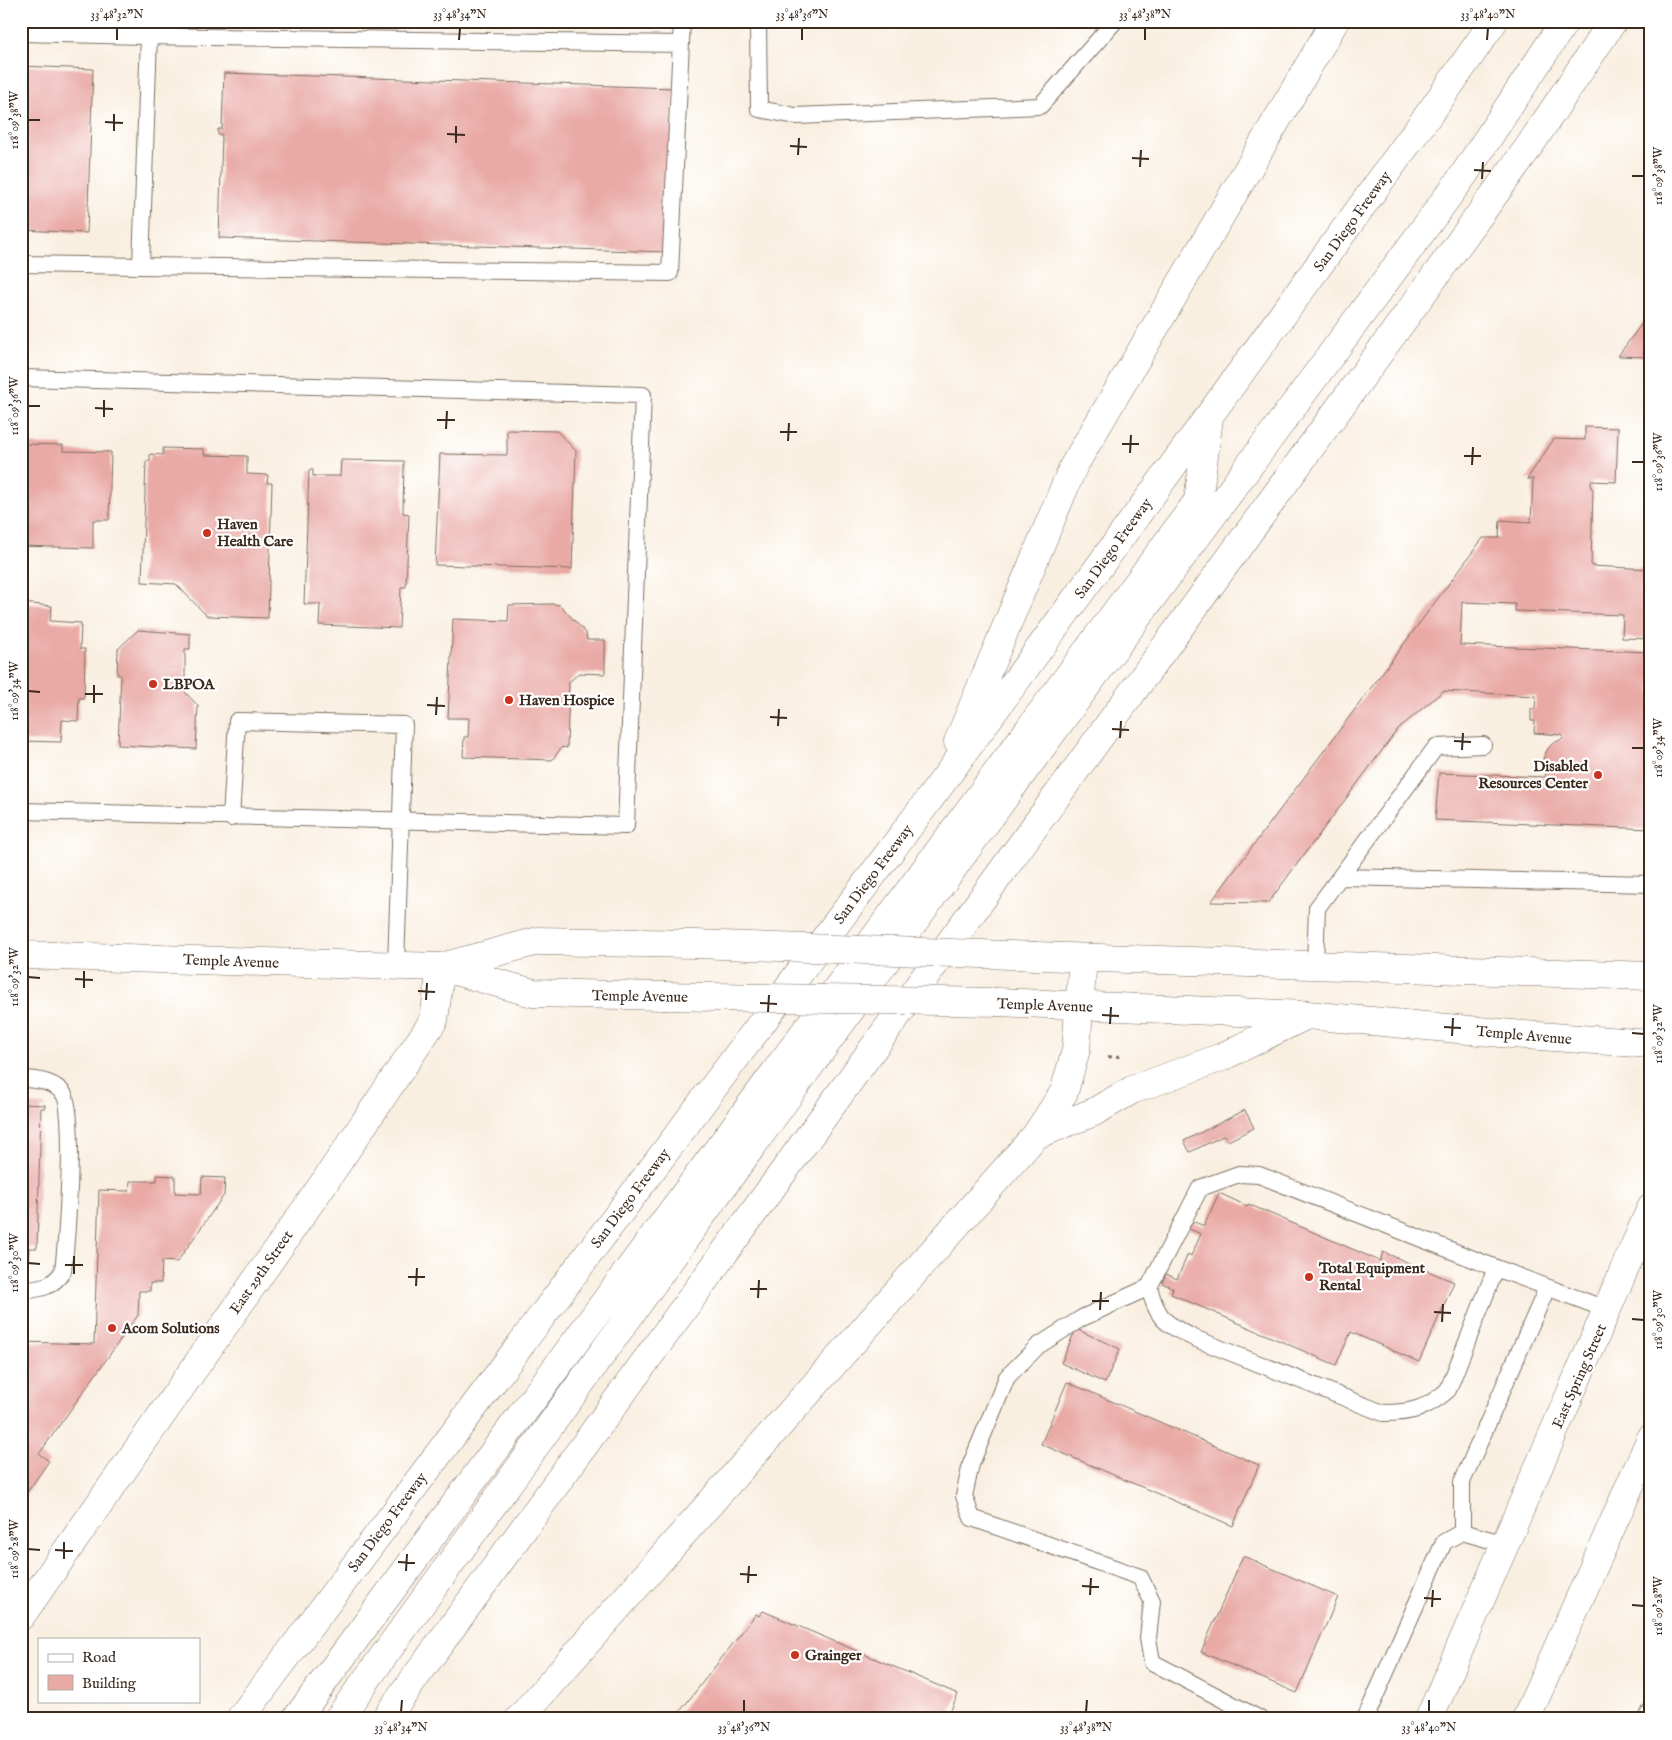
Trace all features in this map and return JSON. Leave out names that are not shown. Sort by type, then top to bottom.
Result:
[{"type":"main road","points":[[940,785],[1073,467],[1335,21]]},
{"type":"main road","name":"San Diego Freeway","points":[[240,1719],[940,785],[1437,103],[1494,21]]},
{"type":"main road","points":[[338,1719],[966,849],[1462,176],[1565,21]]},
{"type":"main road","points":[[386,1719],[1441,269],[1528,148],[1613,21]]},
{"type":"main road","points":[[296,1719],[1198,501],[1209,417]]},
{"type":"main road","name":"Temple Avenue","points":[[441,967],[538,941],[695,944],[1651,976]]},
{"type":"main road","name":"Temple Avenue","points":[[21,955],[441,967],[533,993],[997,1002],[1307,1015],[1512,1034],[1651,1044]]},
{"type":"main road","points":[[519,1719],[1036,1135],[1064,1092],[1076,1050],[1083,958]]},
{"type":"main road","name":"East 29th Street","points":[[23,1611],[309,1205],[434,1020],[441,967]]},
{"type":"main road","points":[[1036,1135],[1094,1112],[1132,1090],[1222,1057],[1307,1015]]},
{"type":"main road","name":"East Spring Street","points":[[1429,1719],[1651,1208]]},
{"type":"main road","points":[[1526,1719],[1651,1438]]},
{"type":"lane","points":[[21,264],[670,273],[682,21]]},
{"type":"lane","points":[[758,21],[759,109],[796,116],[1040,106],[1115,21]]},
{"type":"lane","points":[[21,33],[145,31],[680,44]]},
{"type":"lane","points":[[140,266],[145,31]]},
{"type":"lane","points":[[21,378],[643,395],[626,826],[231,818],[21,811]]},
{"type":"lane","points":[[231,818],[238,721],[404,725],[396,966]]},
{"type":"lane","points":[[1315,965],[1317,908],[1436,747],[1483,745]]},
{"type":"lane","points":[[1341,876],[1651,884]]},
{"type":"lane","points":[[21,1079],[48,1083],[64,1094],[69,1108],[70,1152],[63,1272],[56,1282],[41,1289],[21,1291]]},
{"type":"lane","points":[[1260,1719],[1152,1662],[1148,1638],[1152,1601],[1140,1577],[972,1518],[964,1496],[971,1464],[1007,1377],[1038,1346],[1082,1318],[1149,1287],[1200,1188],[1239,1174],[1259,1175],[1608,1310]]},
{"type":"lane","points":[[1149,1287],[1154,1306],[1162,1318],[1167,1324],[1180,1331],[1383,1413],[1408,1413],[1433,1403],[1448,1390],[1496,1268]]},
{"type":"lane","points":[[1462,1532],[1462,1482],[1547,1288]]},
{"type":"lane","points":[[1366,1719],[1444,1542],[1462,1532],[1505,1544]]},
{"type":"lane","points":[[1647,1719],[1651,1710]]},
{"type":"building","points":[[21,66],[93,69],[87,233],[21,230]]},
{"type":"building","points":[[224,73],[674,88],[669,252],[219,238],[222,135],[218,135],[218,129],[222,129]]},
{"type":"building","points":[[1651,311],[1651,337],[1645,337],[1644,357],[1618,356]]},
{"type":"building","name":"Disabled Resources Center","points":[[1585,427],[1618,428],[1616,482],[1591,481],[1591,488],[1593,489],[1591,566],[1651,569],[1651,639],[1622,638],[1623,615],[1515,611],[1515,604],[1462,602],[1460,645],[1651,652],[1651,829],[1435,820],[1439,773],[1546,777],[1543,760],[1547,750],[1552,744],[1564,738],[1562,735],[1534,733],[1535,721],[1531,721],[1531,709],[1535,709],[1536,696],[1443,691],[1398,729],[1268,903],[1211,902],[1483,538],[1499,538],[1500,520],[1531,522],[1533,479],[1527,479],[1554,439],[1585,440]]},
{"type":"building","points":[[507,430],[557,431],[576,451],[572,569],[435,565],[440,454],[507,455]]},
{"type":"building","points":[[21,444],[63,445],[63,451],[111,452],[109,520],[93,520],[93,548],[21,546]]},
{"type":"building","name":"Haven Health Care","points":[[163,448],[204,449],[204,455],[247,456],[247,474],[268,475],[267,483],[272,483],[268,618],[207,616],[176,584],[142,582],[146,461],[150,461],[150,454],[163,455]]},
{"type":"building","points":[[341,460],[404,461],[403,513],[409,514],[406,587],[401,587],[399,628],[319,625],[320,604],[304,604],[309,470],[313,470],[313,476],[340,476]]},
{"type":"building","points":[[21,603],[52,606],[50,621],[81,623],[80,649],[85,649],[84,698],[79,698],[78,721],[62,720],[61,742],[21,741]]},
{"type":"building","name":"Haven Hospice","points":[[509,605],[560,605],[586,633],[587,640],[605,640],[605,674],[579,673],[569,682],[567,748],[562,747],[552,760],[463,757],[464,737],[468,737],[469,718],[448,718],[453,619],[508,621]]},
{"type":"building","name":"LBPOA","points":[[138,630],[190,634],[190,649],[185,649],[185,692],[198,706],[196,749],[118,745],[121,675],[117,675],[118,649]]},
{"type":"building","points":[[21,1104],[45,1105],[45,1108],[41,1108],[37,1248],[29,1248],[28,1269],[21,1269]]},
{"type":"building","points":[[1245,1110],[1254,1128],[1228,1141],[1225,1135],[1190,1152],[1184,1141]]},
{"type":"building","name":"Acom Solutions","points":[[157,1175],[175,1176],[175,1193],[201,1194],[202,1177],[225,1178],[224,1195],[177,1262],[162,1261],[161,1283],[150,1283],[150,1291],[139,1291],[138,1315],[39,1454],[49,1461],[21,1501],[21,1342],[94,1344],[99,1190],[129,1191],[130,1181],[157,1181]]},
{"type":"building","name":"Total Equipment Rental","points":[[1219,1193],[1380,1261],[1383,1252],[1454,1282],[1419,1362],[1351,1332],[1336,1365],[1171,1294],[1173,1288],[1162,1283],[1166,1274],[1177,1279],[1188,1254],[1191,1256],[1201,1234],[1189,1229],[1192,1221],[1204,1226]]},
{"type":"building","points":[[1076,1329],[1120,1349],[1105,1383],[1061,1363]]},
{"type":"building","points":[[1067,1382],[1259,1465],[1233,1526],[1041,1444]]},
{"type":"building","points":[[1243,1556],[1338,1597],[1297,1693],[1201,1652]]},
{"type":"building","name":"Grainger","points":[[763,1611],[958,1694],[947,1719],[674,1719],[756,1614],[759,1616]]},
{"type":"place","name":"Haven Health Care","points":[[207,533]]},
{"type":"place","name":"LBPOA","points":[[153,684]]},
{"type":"place","name":"Haven Hospice","points":[[509,700]]},
{"type":"place","name":"Disabled Resources Center","points":[[1598,775]]},
{"type":"place","name":"Total Equipment Rental","points":[[1309,1277]]},
{"type":"place","name":"Acom Solutions","points":[[112,1328]]},
{"type":"place","name":"Grainger","points":[[795,1655]]}]
